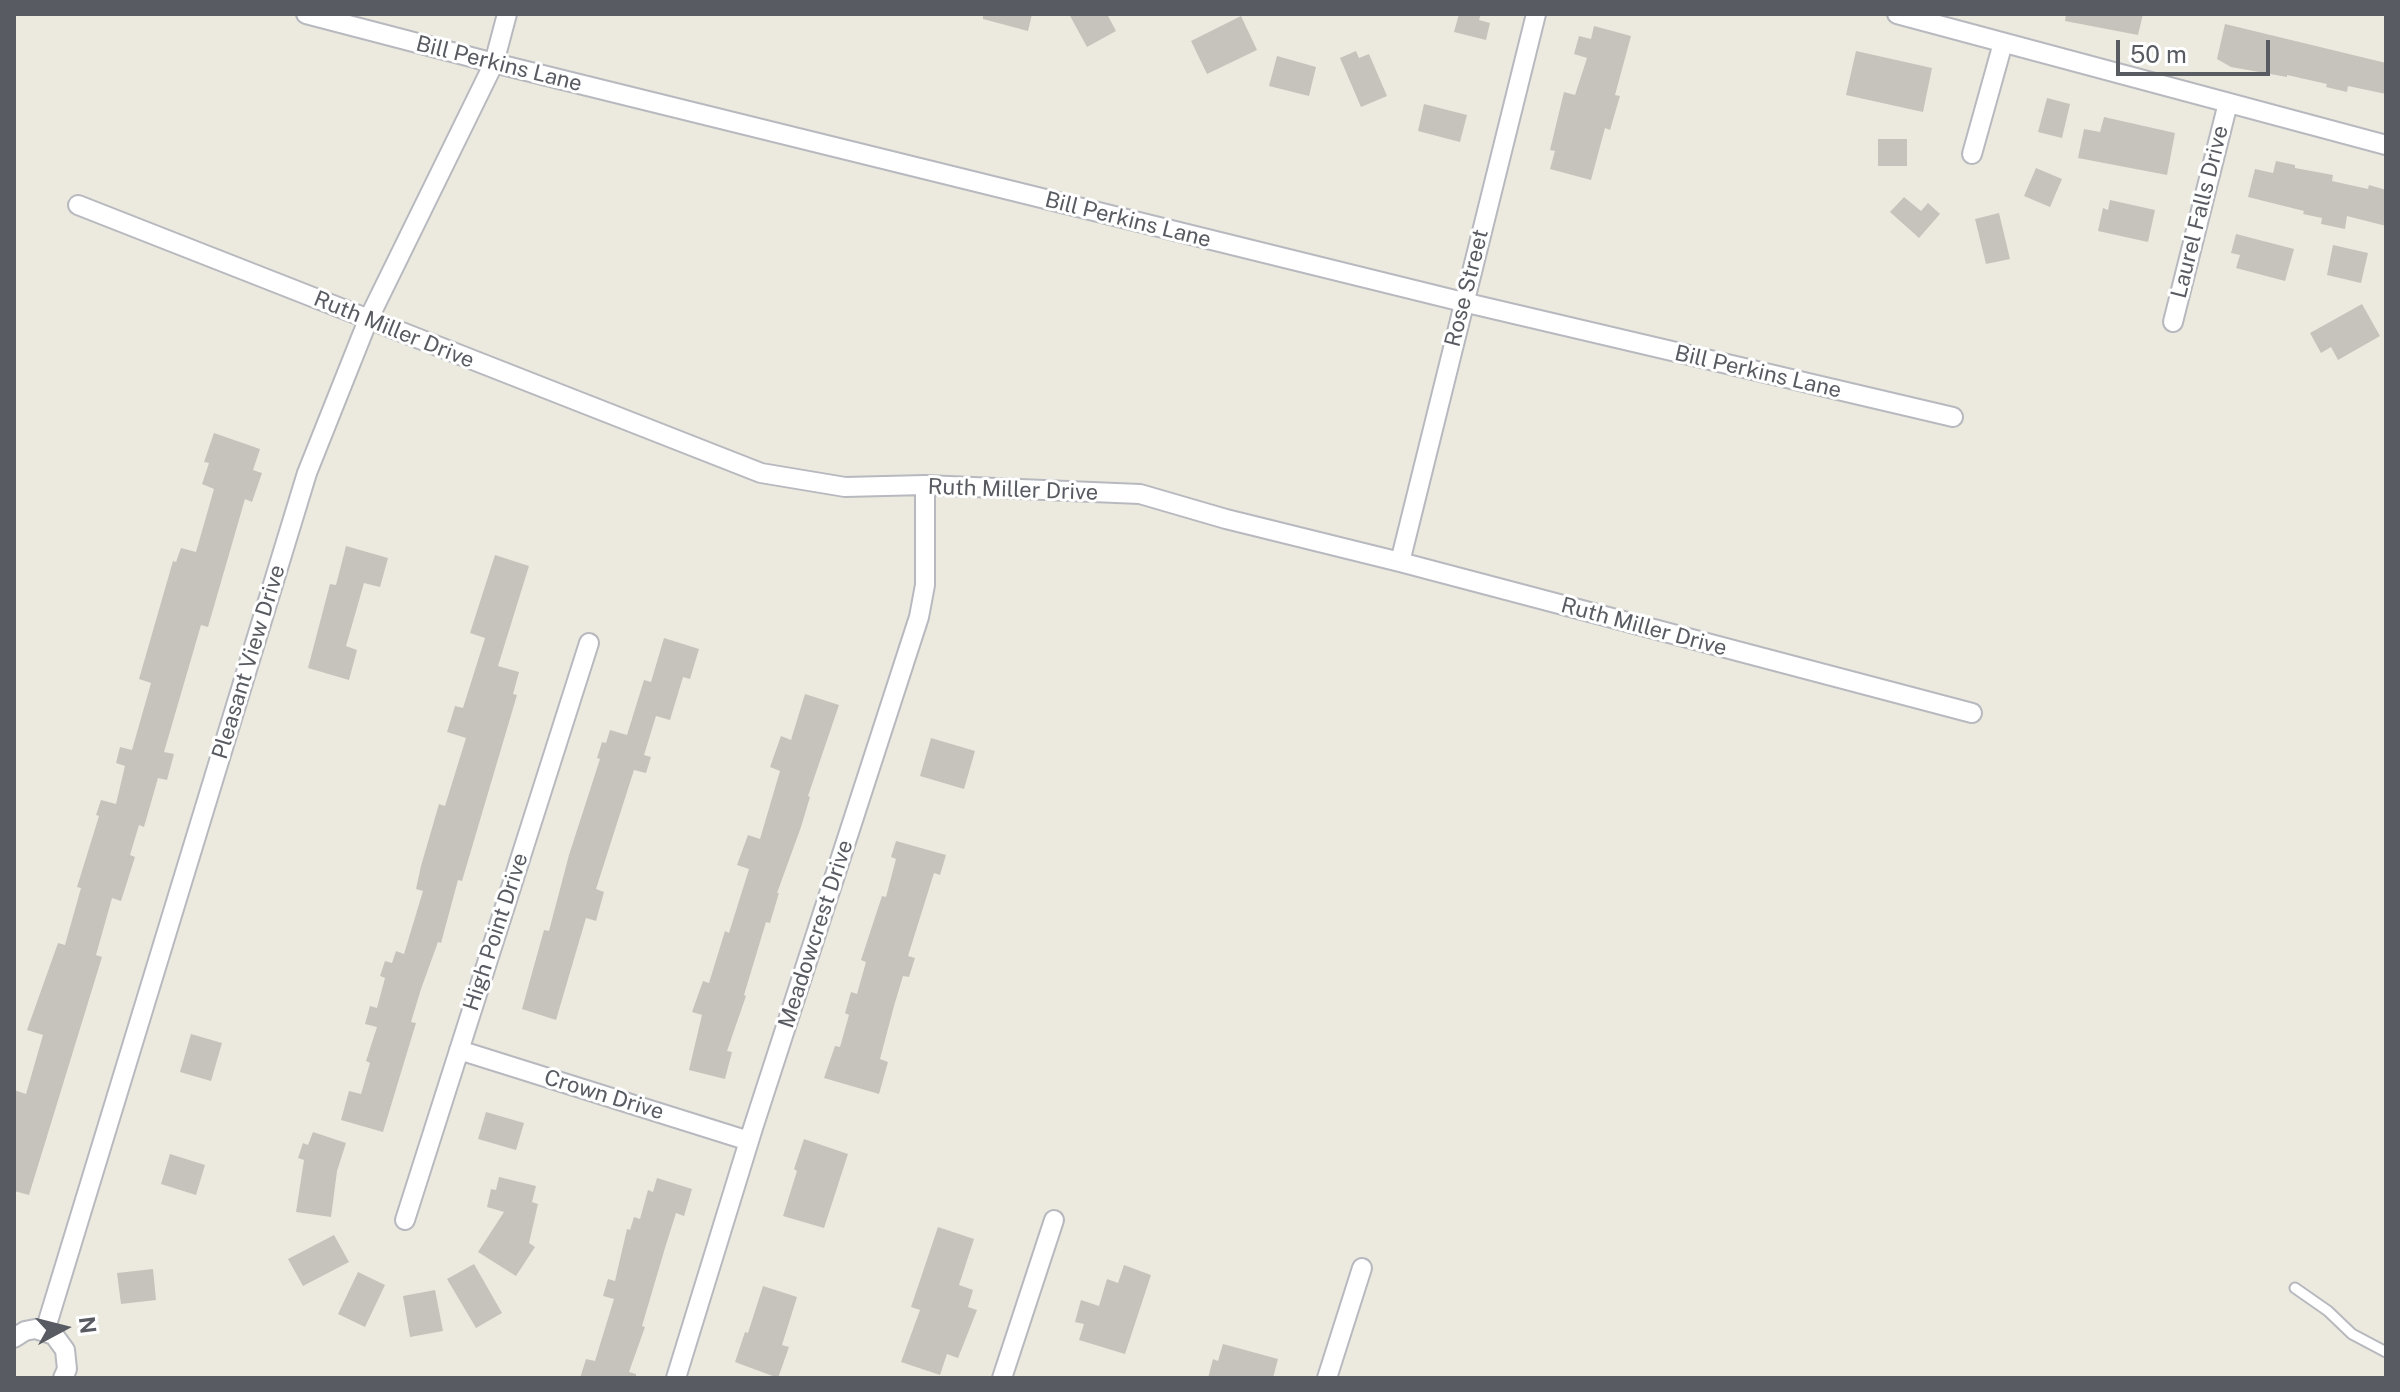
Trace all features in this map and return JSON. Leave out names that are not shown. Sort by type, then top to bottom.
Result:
[{"type":"street","name":"Bill Perkins Lane","points":[[306,14],[1463,302],[1953,417]]},
{"type":"street","name":"Pleasant View Drive","points":[[45,1331],[307,473],[368,320],[494,63],[507,14]]},
{"type":"street","name":"Rose Street","points":[[1400,562],[1536,14]]},
{"type":"street","points":[[1897,14],[2386,145]]},
{"type":"street","points":[[1972,154],[2003,43]]},
{"type":"street","name":"Laurel Falls Drive","points":[[2173,322],[2228,103]]},
{"type":"street","name":"Ruth Miller Drive","points":[[78,205],[761,473],[845,487],[925,485],[1140,494],[1972,713]]},
{"type":"street","name":"Meadowcrest Drive","points":[[676,1378],[749,1141],[919,617],[925,585],[925,485]]},
{"type":"street","name":"High Point Drive","points":[[405,1220],[589,643]]},
{"type":"street","name":"Crown Drive","points":[[459,1050],[749,1141]]},
{"type":"street","points":[[1002,1378],[1054,1220]]},
{"type":"street","points":[[1327,1378],[1362,1268]]},
{"type":"street","points":[[14,1338],[25,1331],[45,1331],[60,1341],[65,1350],[67,1369],[63,1378]]},
{"type":"lane","points":[[2295,1288],[2328,1311],[2352,1334],[2386,1352]]},
{"type":"building","points":[[983,14],[1032,14],[1028,31],[983,19]]},
{"type":"building","points":[[1069,14],[1107,14],[1116,31],[1087,47]]},
{"type":"building","points":[[1459,14],[1481,14],[1479,20],[1490,23],[1486,40],[1454,32]]},
{"type":"building","points":[[2066,14],[2143,14],[2138,35],[2065,21]]},
{"type":"building","points":[[1241,16],[1257,50],[1207,74],[1191,41]]},
{"type":"building","points":[[2225,24],[2386,63],[2386,94],[2348,86],[2347,92],[2287,75],[2231,67],[2217,59]]},
{"type":"building","points":[[1594,26],[1631,36],[1615,95],[1620,96],[1610,130],[1605,128],[1591,180],[1550,169],[1555,151],[1550,150],[1564,92],[1575,95],[1587,58],[1574,54],[1579,36],[1591,39]]},
{"type":"building","points":[[1356,51],[1359,58],[1369,54],[1387,96],[1361,107],[1340,58]]},
{"type":"building","points":[[1856,51],[1932,68],[1923,112],[1846,95]]},
{"type":"building","points":[[1277,56],[1316,67],[1309,96],[1269,86]]},
{"type":"building","points":[[2047,98],[2070,104],[2062,138],[2038,132]]},
{"type":"building","points":[[1424,104],[1467,115],[1460,142],[1418,131]]},
{"type":"building","points":[[2104,117],[2175,133],[2167,175],[2078,158],[2084,129],[2100,132]]},
{"type":"building","points":[[1878,139],[1907,139],[1907,166],[1878,166]]},
{"type":"building","points":[[2276,161],[2333,175],[2332,181],[2386,190],[2386,226],[2347,216],[2345,229],[2321,224],[2322,218],[2303,214],[2304,211],[2248,197],[2255,169],[2273,173]]},
{"type":"building","points":[[2036,168],[2062,179],[2050,207],[2024,196]]},
{"type":"building","points":[[1904,197],[1921,211],[1928,203],[1940,214],[1919,238],[1890,212]]},
{"type":"building","points":[[2110,200],[2155,210],[2148,242],[2098,231],[2103,208],[2108,210]]},
{"type":"building","points":[[1999,213],[2010,259],[1986,264],[1975,219]]},
{"type":"building","points":[[2236,234],[2294,249],[2285,281],[2236,268],[2240,255],[2231,253]]},
{"type":"building","points":[[2333,245],[2368,253],[2361,283],[2327,275]]},
{"type":"building","points":[[2362,304],[2380,336],[2338,360],[2331,347],[2321,353],[2310,333]]},
{"type":"building","points":[[214,433],[260,449],[253,470],[262,473],[252,502],[245,499],[208,627],[201,625],[164,752],[174,754],[167,780],[158,778],[144,827],[139,825],[130,855],[135,857],[121,901],[112,898],[96,955],[102,957],[29,1195],[14,1191],[14,1090],[26,1094],[43,1035],[27,1030],[58,943],[65,945],[101,800],[116,804],[125,766],[116,763],[120,747],[132,750],[151,683],[139,679],[173,561],[176,562],[181,548],[196,552],[214,489],[202,484],[209,463],[204,462]]},
{"type":"building","points":[[346,546],[388,558],[380,587],[364,583],[346,646],[357,650],[349,680],[308,668],[330,584],[336,585]]},
{"type":"building","points":[[495,555],[529,566],[498,666],[519,672],[513,694],[517,695],[462,881],[458,880],[441,943],[438,942],[421,989],[411,1022],[416,1023],[383,1132],[341,1120],[349,1091],[361,1094],[370,1063],[366,1061],[377,1027],[365,1024],[370,1006],[377,1008],[385,978],[380,976],[385,961],[392,963],[396,951],[404,954],[423,891],[416,889],[421,866],[439,804],[445,806],[466,738],[447,732],[455,706],[463,708],[485,638],[470,633]]},
{"type":"building","points":[[664,638],[699,649],[690,679],[683,677],[670,720],[656,716],[644,755],[651,757],[646,773],[634,770],[596,889],[604,892],[596,921],[586,918],[556,1020],[522,1009],[544,930],[549,931],[569,855],[600,759],[597,758],[602,742],[606,743],[610,730],[627,735],[644,680],[651,682]]},
{"type":"building","points":[[805,694],[839,705],[770,923],[766,922],[727,1051],[732,1052],[725,1079],[689,1070],[702,1015],[692,1012],[703,981],[709,983],[725,931],[729,933],[749,869],[737,865],[748,835],[760,839],[780,771],[770,767],[781,736],[791,740]]},
{"type":"building","points":[[931,738],[975,751],[964,789],[920,776]]},
{"type":"building","points":[[896,841],[946,855],[940,875],[934,873],[908,956],[915,958],[909,977],[903,976],[894,1006],[880,1059],[888,1062],[879,1094],[824,1078],[835,1046],[840,1047],[849,1015],[845,1013],[851,992],[857,994],[866,962],[861,960],[882,896],[886,897],[896,859],[891,857]]},
{"type":"building","points":[[191,1034],[222,1043],[211,1081],[180,1072]]},
{"type":"building","points":[[486,1112],[524,1123],[516,1150],[478,1139]]},
{"type":"building","points":[[313,1132],[346,1143],[337,1171],[331,1217],[296,1212],[304,1160],[298,1158],[303,1143],[308,1145]]},
{"type":"building","points":[[804,1139],[848,1154],[824,1228],[783,1216]]},
{"type":"building","points":[[170,1154],[205,1165],[196,1195],[161,1184]]},
{"type":"building","points":[[499,1177],[536,1186],[532,1202],[538,1204],[529,1243],[535,1247],[516,1276],[478,1252],[504,1212],[487,1207],[491,1189],[496,1190]]},
{"type":"building","points":[[657,1178],[692,1189],[684,1216],[676,1213],[665,1248],[642,1326],[645,1327],[629,1372],[636,1374],[636,1378],[580,1378],[586,1359],[595,1361],[614,1299],[603,1296],[608,1279],[615,1281],[627,1229],[630,1230],[634,1217],[640,1219],[648,1190],[653,1192]]},
{"type":"building","points":[[938,1227],[974,1239],[959,1285],[973,1290],[968,1307],[977,1310],[958,1358],[947,1354],[940,1375],[901,1362],[920,1310],[911,1307]]},
{"type":"building","points":[[334,1235],[349,1262],[303,1286],[288,1259]]},
{"type":"building","points":[[474,1264],[502,1313],[476,1328],[447,1279]]},
{"type":"building","points":[[1124,1265],[1151,1275],[1125,1354],[1079,1340],[1084,1324],[1075,1322],[1081,1300],[1099,1306],[1107,1279],[1118,1283]]},
{"type":"building","points":[[153,1269],[156,1300],[121,1304],[117,1273]]},
{"type":"building","points":[[358,1272],[385,1285],[365,1327],[338,1314]]},
{"type":"building","points":[[763,1286],[797,1297],[782,1345],[789,1347],[778,1378],[735,1362]]},
{"type":"building","points":[[435,1290],[443,1331],[410,1337],[403,1296]]},
{"type":"building","points":[[1223,1344],[1278,1359],[1273,1378],[1208,1378],[1213,1359],[1218,1361]]}]
